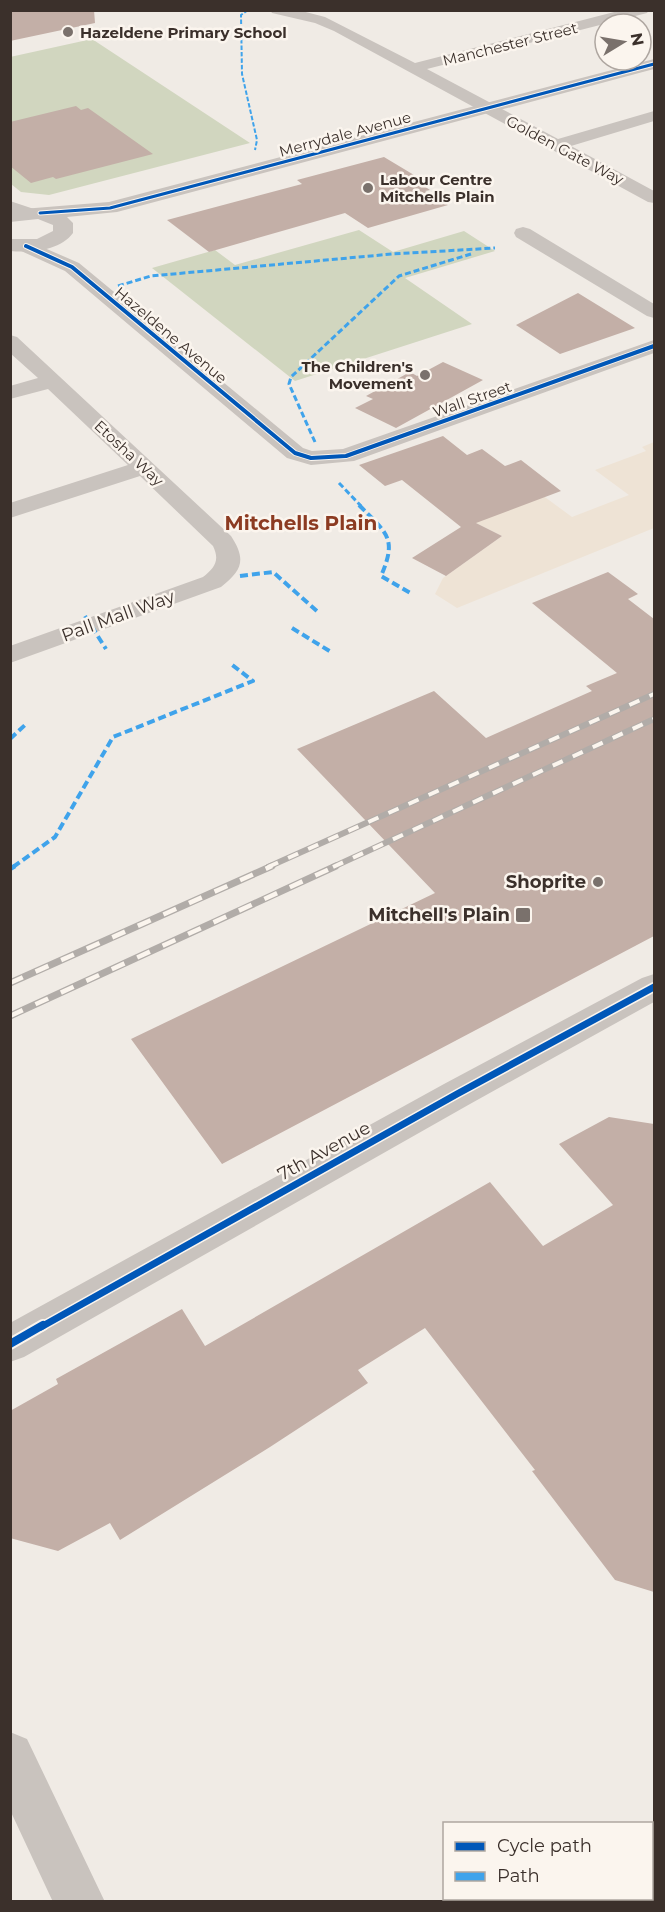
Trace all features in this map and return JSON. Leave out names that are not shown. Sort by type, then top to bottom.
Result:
[{"type":"street","name":"Golden Gate Way","points":[[277,10],[328,23],[654,198]]},
{"type":"street","name":"Manchester Street","points":[[412,68],[636,11]]},
{"type":"street","name":"Merrydale Avenue","points":[[22,212],[110,208],[654,64]]},
{"type":"street","points":[[556,145],[654,116]]},
{"type":"street","name":"Merrydale Avenue","points":[[15,246],[49,242],[110,208]]},
{"type":"street","points":[[22,212],[50,215],[63,223],[60,235]]},
{"type":"street","points":[[523,233],[654,312]]},
{"type":"street","name":"Hazeldene Avenue","points":[[60,235],[72,260],[72,267]]},
{"type":"street","name":"Hazeldene Avenue","points":[[15,246],[72,267],[295,453]]},
{"type":"street","name":"Etosha Way","points":[[10,341],[226,547],[230,560],[224,573]]},
{"type":"street","name":"Wall Street","points":[[295,453],[311,458],[346,456],[654,346]]},
{"type":"street","points":[[10,393],[52,381]]},
{"type":"street","points":[[10,511],[144,467]]},
{"type":"street","name":"Pall Mall Way","points":[[10,655],[212,582],[224,573]]},
{"type":"street","name":"7th Avenue","points":[[10,1344],[457,1094],[654,987]]},
{"type":"street","points":[[10,1756],[80,1902]]},
{"type":"green space","points":[[92,39],[250,143],[49,195],[21,192],[11,184],[10,57]]},
{"type":"green space","points":[[359,230],[393,252],[464,231],[495,251],[405,278],[472,324],[295,381],[152,268],[215,250],[235,265]]},
{"type":"shaded area","points":[[654,442],[654,528],[457,608],[435,594],[443,578],[502,536],[464,517],[538,492],[572,517],[629,495],[595,470],[646,451],[642,447]]},
{"type":"building","points":[[10,10],[94,10],[95,23],[10,41]]},
{"type":"building","points":[[76,106],[81,110],[88,108],[153,154],[56,179],[53,177],[31,183],[10,166],[10,122]]},
{"type":"building","points":[[384,157],[429,184],[424,186],[430,190],[425,191],[448,205],[368,228],[345,213],[209,252],[167,220],[302,184],[297,180]]},
{"type":"building","points":[[578,293],[635,328],[560,354],[516,325]]},
{"type":"building","points":[[443,362],[483,380],[396,428],[355,408],[373,399],[366,396],[410,372],[417,376]]},
{"type":"building","points":[[443,436],[467,455],[482,449],[505,466],[521,460],[561,491],[476,523],[502,536],[446,576],[412,558],[461,527],[402,480],[385,486],[359,465]]},
{"type":"building","name":"Mitchell's Plain","points":[[608,572],[638,594],[628,599],[654,619],[654,936],[222,1164],[131,1039],[435,893],[297,749],[434,691],[486,738],[592,691],[586,686],[617,673],[532,603]]},
{"type":"building","points":[[609,1117],[654,1124],[654,1592],[615,1580],[532,1471],[535,1470],[425,1328],[358,1370],[368,1383],[120,1540],[110,1523],[58,1551],[10,1538],[10,1411],[58,1384],[56,1379],[182,1309],[205,1346],[490,1182],[543,1246],[613,1205],[559,1144]]},
{"type":"railway","points":[[268,867],[654,694]]},
{"type":"railway","points":[[333,867],[654,719]]},
{"type":"railway","points":[[10,983],[272,866]]},
{"type":"railway","points":[[10,1016],[336,866]]},
{"type":"marked path","points":[[248,10],[241,15],[242,74],[257,140],[255,150]]},
{"type":"marked path","points":[[118,286],[151,276],[392,254],[495,248]]},
{"type":"marked path","points":[[315,442],[289,384],[291,377],[399,276],[471,254]]},
{"type":"marked path","points":[[339,483],[388,538],[390,554],[381,576],[412,594]]},
{"type":"marked path","points":[[240,576],[273,572],[319,613]]},
{"type":"marked path","points":[[85,616],[106,649]]},
{"type":"marked path","points":[[292,628],[331,652]]},
{"type":"marked path","points":[[10,869],[55,837],[113,737],[253,681],[231,664]]},
{"type":"marked path","points":[[10,739],[25,725]]},
{"type":"cycle path","points":[[40,213],[110,208],[654,64]]},
{"type":"cycle path","points":[[26,246],[72,267],[295,453],[311,458],[346,456],[654,346]]},
{"type":"cycle path","points":[[10,1344],[457,1094],[654,987]]},
{"type":"place","name":"Hazeldene Primary School","points":[[68,32]]},
{"type":"place","name":"Labour Centre Mitchells Plain","points":[[368,188]]},
{"type":"place","name":"The Children's Movement","points":[[425,375]]},
{"type":"place","name":"Shoprite","points":[[598,882]]},
{"type":"place","name":"Mitchell's Plain","points":[[523,915]]},
{"type":"district","name":"Mitchells Plain","points":[[301,523]]}]
